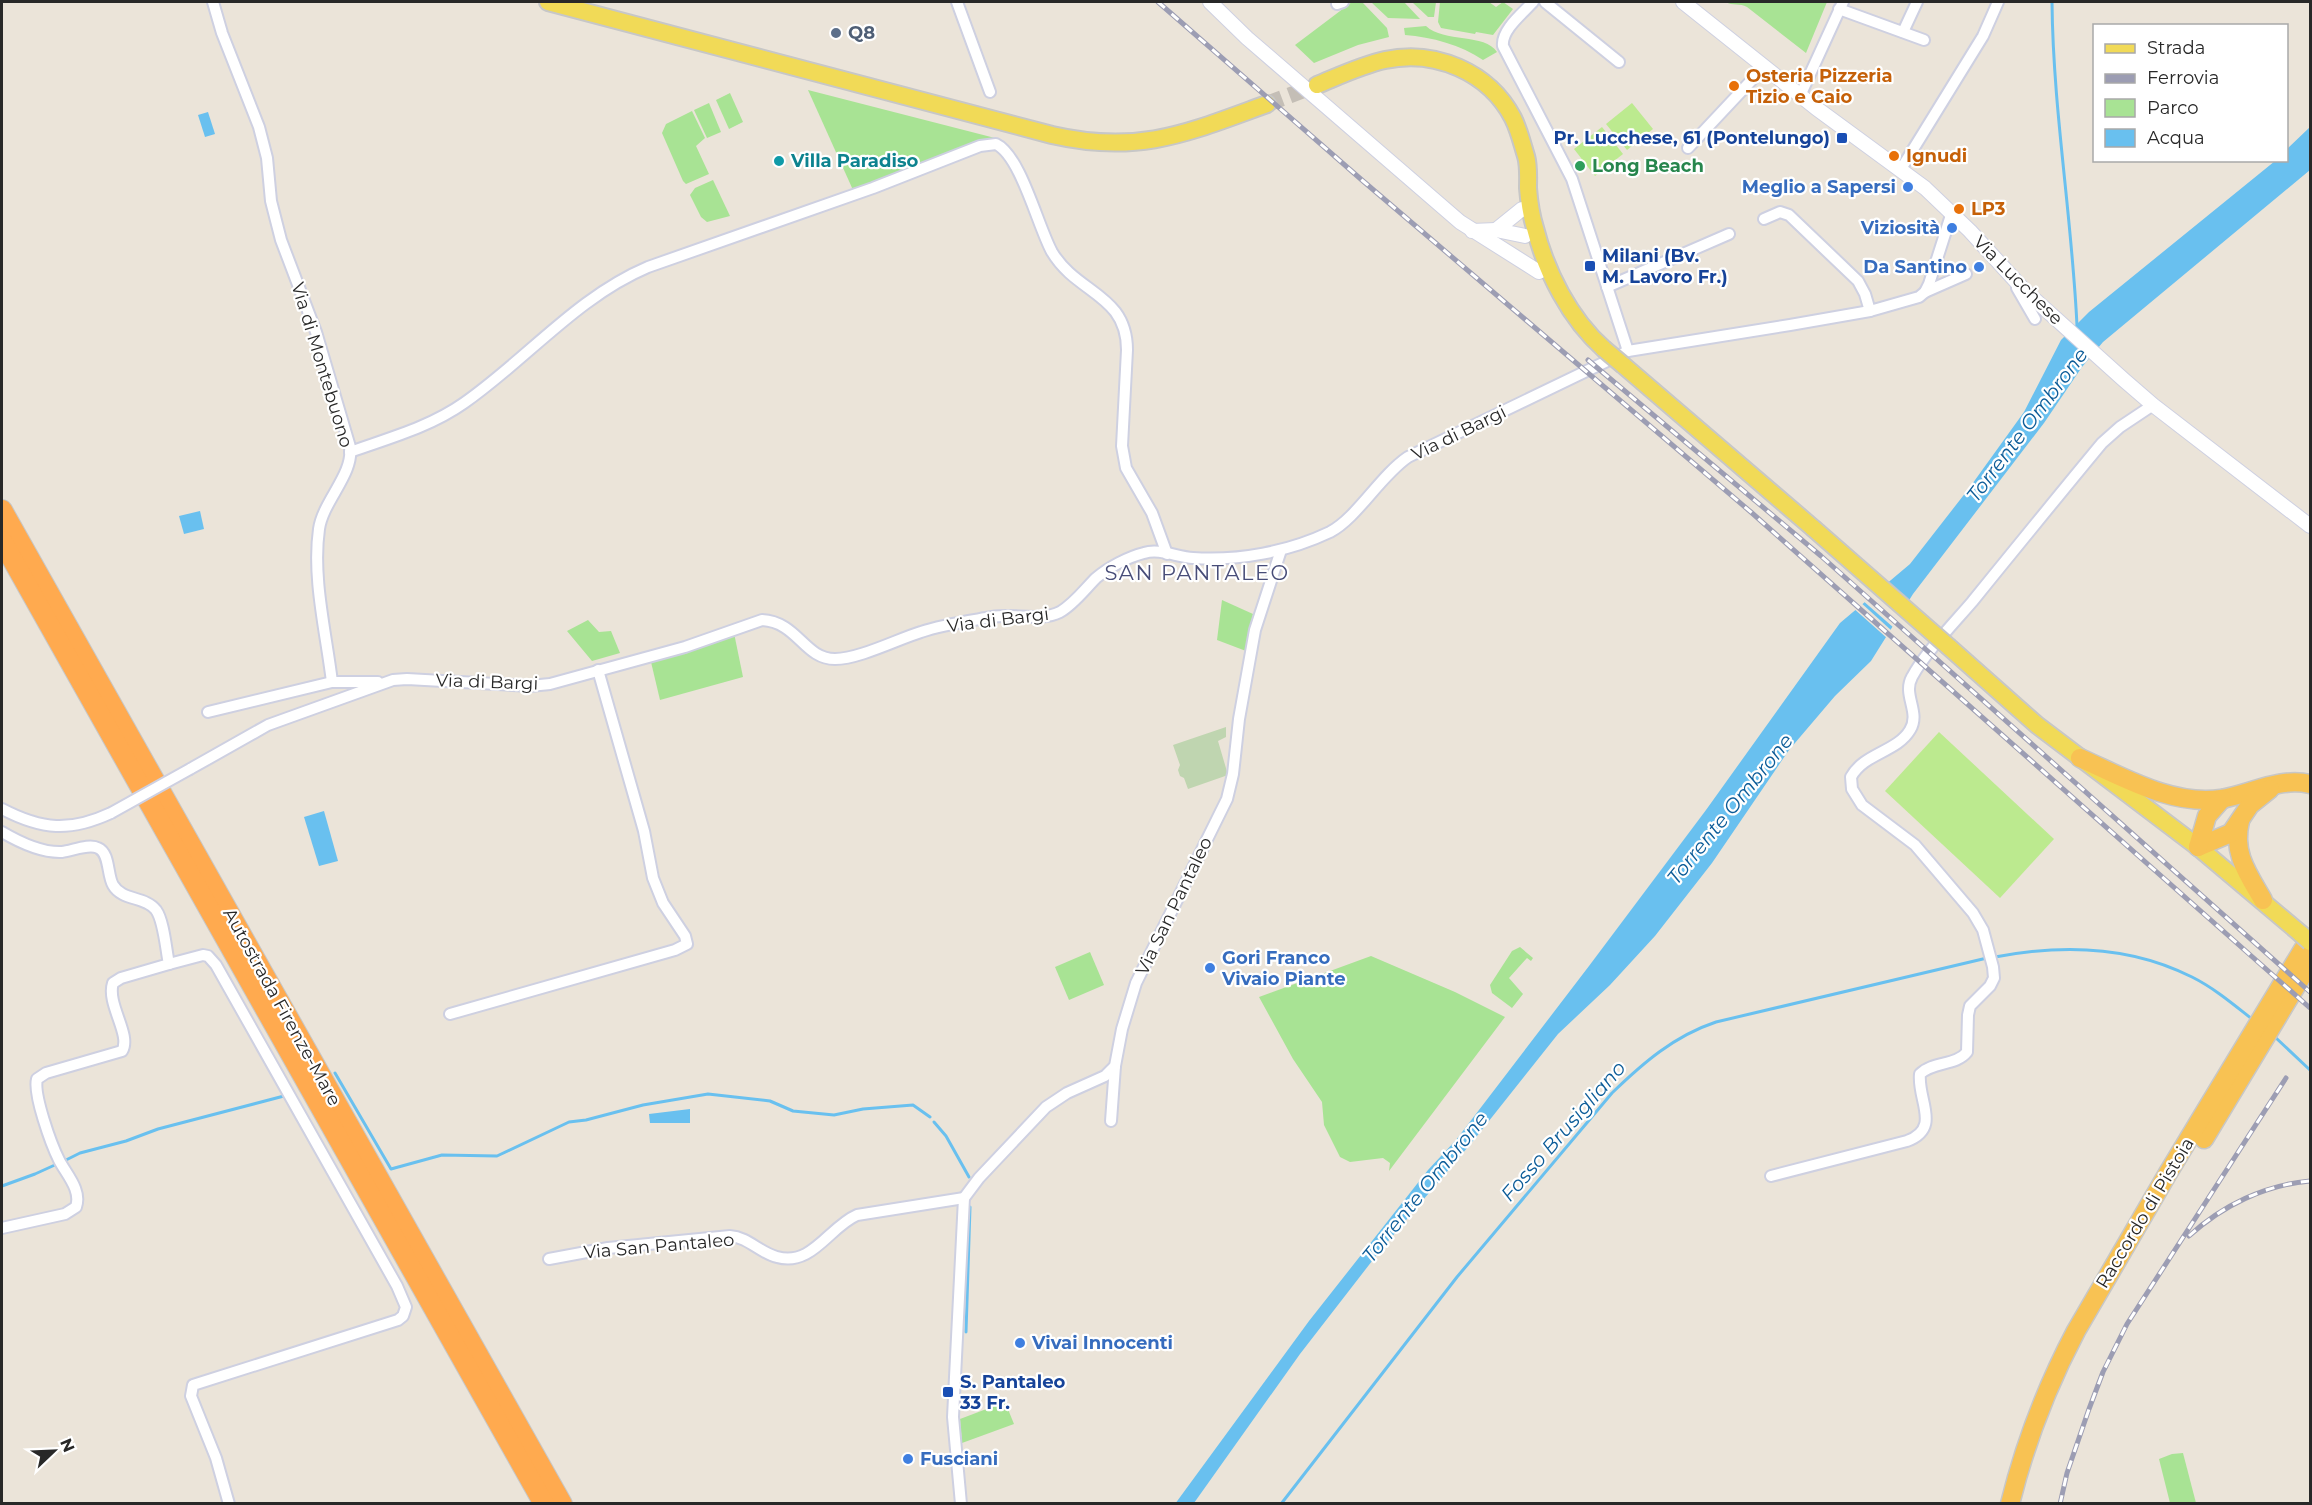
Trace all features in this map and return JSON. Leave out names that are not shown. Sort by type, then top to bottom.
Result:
[{"type":"highway","name":"Autostrada Firenze-Mare","points":[[2,510],[562,1503]]},
{"type":"highway","name":"Autostrada Firenze-Mare","points":[[2,541],[544,1503]]},
{"type":"highway","points":[[2080,758],[2133,782],[2174,795],[2202,799],[2222,799],[2268,785],[2291,782],[2310,784]]},
{"type":"highway","points":[[2198,847],[2230,833],[2253,802],[2274,786]]},
{"type":"highway","points":[[2198,847],[2206,816],[2222,799]]},
{"type":"highway","points":[[2240,821],[2236,840],[2240,857],[2263,900]]},
{"type":"highway","name":"Raccordo di Pistoia","points":[[2010,1503],[2033,1425],[2076,1331],[2307,938]]},
{"type":"highway","name":"Raccordo di Pistoia","points":[[2021,1503],[2041,1438],[2074,1360],[2118,1280],[2310,963]]},
{"type":"main road","points":[[548,2],[1089,143],[1137,143],[1165,138],[1198,130],[1268,104]]},
{"type":"main road","points":[[1317,85],[1386,60],[1419,57],[1442,61],[1464,70],[1495,93],[1512,117],[1527,159],[1530,240],[1563,296],[1598,344]]},
{"type":"main road","points":[[1523,150],[1520,161],[1522,209],[1539,272],[1561,312],[1575,327],[1598,344],[1625,358],[1813,528],[2037,725],[2198,847],[2307,938]]},
{"type":"street","name":"Via di Montebuono","points":[[213,2],[222,33],[259,127],[267,158],[271,201],[281,240],[316,332],[350,452],[348,465],[326,507],[319,531],[320,582],[332,682]]},
{"type":"street","points":[[957,2],[990,92]]},
{"type":"street","points":[[1210,2],[1241,32],[1460,222],[1539,272]]},
{"type":"street","points":[[1533,2],[1506,32],[1503,46],[1570,174],[1607,287],[1625,358]]},
{"type":"street","points":[[1545,2],[1619,62]]},
{"type":"street","name":"Via Lucchese","points":[[1683,2],[1800,96],[1925,188],[1952,212],[2039,305],[2124,380],[2310,526]]},
{"type":"street","points":[[1903,32],[1917,2]]},
{"type":"street","points":[[1901,169],[1983,36],[1998,2]]},
{"type":"street","points":[[1800,96],[1841,5],[1924,40]]},
{"type":"street","points":[[1688,148],[1764,67]]},
{"type":"street","points":[[350,452],[428,424],[460,406],[594,297],[624,278],[648,267],[818,208],[980,146],[996,144],[1006,150],[1053,253],[1075,279],[1115,309],[1122,322],[1127,343],[1123,459],[1154,517],[1167,554]]},
{"type":"street","points":[[1496,230],[1522,209]]},
{"type":"street","points":[[1764,219],[1780,212],[1789,215],[1858,281],[1870,311]]},
{"type":"street","points":[[1925,292],[1952,212]]},
{"type":"street","points":[[1472,231],[1496,230],[1530,240]]},
{"type":"street","points":[[1607,287],[1729,234]]},
{"type":"street","points":[[1503,249],[1516,249],[1530,240]]},
{"type":"street","name":"Via di Bargi","points":[[2,809],[32,822],[60,827],[78,825],[111,813],[268,725],[385,682],[407,679],[530,686],[550,684],[692,645],[762,620],[774,621],[790,629],[818,654],[833,659],[933,628],[996,616],[1056,614],[1067,607],[1106,570],[1145,552],[1203,558],[1252,555],[1281,550],[1324,534],[1338,526],[1391,470],[1408,457],[1625,358],[1907,302],[1966,274]]},
{"type":"street","points":[[2011,277],[2036,319]]},
{"type":"street","points":[[1771,1176],[1907,1141],[1917,1136],[1924,1129],[1926,1118],[1920,1074],[1927,1069],[1961,1058],[1967,1052],[1970,1006],[1990,986],[1994,978],[1983,930],[1976,917],[1915,845],[1862,805],[1854,795],[1851,777],[1862,763],[1896,744],[1912,727],[1914,715],[1909,698],[1911,680],[1956,621],[2102,443],[2120,427],[2153,405]]},
{"type":"street","name":"Via San Pantaleo","points":[[1111,1121],[1115,1066],[1122,1029],[1136,983],[1227,799],[1233,774],[1239,719],[1255,630],[1281,550]]},
{"type":"street","points":[[450,1014],[675,950],[687,944],[685,936],[663,903],[653,879],[644,831],[598,670]]},
{"type":"street","points":[[208,712],[332,682],[385,682]]},
{"type":"street","points":[[2,832],[29,845],[52,851],[100,848],[115,888],[125,895],[151,905],[158,914],[169,964]]},
{"type":"street","points":[[2,1228],[65,1214],[76,1207],[78,1202],[75,1189],[59,1162],[42,1112],[36,1087],[37,1078],[46,1073],[122,1051],[125,1041],[112,999],[113,983],[121,978],[169,964],[203,955],[208,956],[216,965],[397,1286],[406,1307],[403,1316],[398,1320],[193,1385],[190,1396],[216,1458],[229,1503]]},
{"type":"street","points":[[961,1503],[953,1417],[964,1198],[979,1178],[1051,1103],[1105,1076],[1115,1066]]},
{"type":"street","name":"Via San Pantaleo","points":[[549,1259],[608,1248],[730,1236],[743,1239],[773,1256],[793,1259],[808,1253],[857,1215],[964,1198]]},
{"type":"green space","points":[[1352,2],[1363,3],[1387,28],[1389,37],[1358,45],[1314,63],[1295,45]]},
{"type":"green space","points":[[1371,2],[1404,2],[1420,19],[1388,18]]},
{"type":"green space","points":[[1412,2],[1436,2],[1434,17],[1428,17]]},
{"type":"green space","points":[[1440,2],[1489,2],[1496,7],[1503,2],[1513,9],[1493,35],[1476,32],[1475,34],[1441,28],[1438,22]]},
{"type":"green space","points":[[1726,2],[1827,2],[1806,53],[1747,7]]},
{"type":"green space","points":[[1426,26],[1443,35],[1483,42],[1497,52],[1483,60],[1446,43],[1405,35],[1404,28]]},
{"type":"green space","points":[[808,90],[995,138],[853,190]]},
{"type":"green space","points":[[730,93],[743,122],[729,129],[716,100]]},
{"type":"green space","points":[[709,103],[721,132],[707,138],[694,110]]},
{"type":"green space","points":[[1632,103],[1653,129],[1627,150],[1606,124]]},
{"type":"green space","points":[[692,111],[705,138],[696,146],[709,174],[686,184],[662,133],[666,124]]},
{"type":"green space","points":[[1602,127],[1623,154],[1595,176],[1574,149]]},
{"type":"green space","points":[[713,180],[730,216],[707,222],[701,217],[690,195],[695,188]]},
{"type":"green space","points":[[1222,600],[1253,614],[1246,651],[1217,640]]},
{"type":"green space","points":[[588,620],[599,632],[611,631],[620,653],[592,661],[567,631]]},
{"type":"green space","points":[[734,633],[743,677],[660,700],[651,662]]},
{"type":"green space","points":[[1226,727],[1226,737],[1218,741],[1228,775],[1188,789],[1184,778],[1180,776],[1178,770],[1180,765],[1173,745]]},
{"type":"green space","points":[[1939,732],[2054,839],[2000,898],[1885,791]]},
{"type":"green space","points":[[1520,947],[1533,958],[1531,961],[1527,958],[1509,978],[1523,994],[1512,1008],[1492,993],[1490,985],[1512,951]]},
{"type":"green space","points":[[1090,952],[1104,985],[1069,1000],[1055,967]]},
{"type":"green space","points":[[1371,956],[1455,992],[1505,1017],[1389,1171],[1390,1163],[1383,1158],[1350,1162],[1340,1157],[1324,1125],[1322,1102],[1293,1059],[1259,997]]},
{"type":"green space","points":[[1005,1402],[1014,1424],[962,1443],[960,1419]]},
{"type":"green space","points":[[2183,1453],[2196,1503],[2170,1503],[2159,1459]]},
{"type":"water","points":[[208,112],[215,134],[205,137],[198,115]]},
{"type":"water","name":"Torrente Ombrone","points":[[2310,127],[2310,170],[2103,342],[1913,594],[1871,661],[1835,696],[1789,750],[1712,863],[1655,936],[1610,985],[1558,1034],[1473,1141],[1379,1252],[1300,1354],[1194,1503],[1175,1504],[1309,1321],[1428,1170],[1456,1140],[1589,966],[1706,810],[1840,623],[1910,564],[1970,487],[2024,412],[2061,340],[2089,312],[2274,162],[2288,162],[2288,148]]},
{"type":"water","points":[[200,511],[204,529],[184,534],[179,516]]},
{"type":"water","points":[[324,811],[338,861],[319,866],[304,817]]},
{"type":"water","points":[[690,1109],[690,1123],[650,1123],[649,1114]]},
{"type":"pier","points":[[1872,592],[1901,617],[1894,628],[1861,599]]},
{"type":"pier","points":[[1859,601],[1892,631],[1888,639],[1852,607]]},
{"type":"waterway","points":[[2052,2],[2059,123],[2077,326]]},
{"type":"waterway","name":"Fosso Brusigliano","points":[[1995,957],[2071,949],[2096,950],[2145,959],[2200,981],[2252,1019]]},
{"type":"waterway","name":"Fosso Brusigliano","points":[[1281,1504],[1457,1277],[1612,1093],[1647,1061],[1686,1035],[1716,1022],[1987,958]]},
{"type":"waterway","name":"Fosso Brusigliano","points":[[2276,1038],[2310,1070]]},
{"type":"waterway","points":[[335,1073],[391,1169],[442,1155],[497,1156],[569,1122],[586,1120],[643,1105],[708,1094],[770,1101],[793,1111],[834,1115],[863,1109],[913,1105],[930,1117]]},
{"type":"waterway","points":[[64,1161],[80,1153],[126,1141],[158,1129],[284,1096]]},
{"type":"waterway","points":[[934,1122],[946,1136],[969,1177]]},
{"type":"waterway","points":[[2,1186],[57,1164]]},
{"type":"waterway","points":[[966,1332],[970,1207]]},
{"type":"tunnel","points":[[1267,104],[1317,85]]},
{"type":"railway","points":[[1158,2],[1363,181],[1752,513],[2310,1008]]},
{"type":"railway","points":[[1588,360],[1821,556],[2310,992]]},
{"type":"railway","points":[[2060,1504],[2067,1473],[2089,1409],[2103,1372],[2127,1324],[2286,1078]]},
{"type":"railway","points":[[2189,1236],[2216,1215],[2245,1198],[2277,1187],[2310,1181]]},
{"type":"place","name":"Q8","points":[[836,33]]},
{"type":"place","name":"Osteria Pizzeria Tizio e Caio","points":[[1734,86]]},
{"type":"place","name":"Pr. Lucchese, 61 (Pontelungo)","points":[[1842,138]]},
{"type":"place","name":"Ignudi","points":[[1894,156]]},
{"type":"place","name":"Villa Paradiso","points":[[779,161]]},
{"type":"place","name":"Long Beach","points":[[1580,166]]},
{"type":"place","name":"Meglio a Sapersi","points":[[1908,187]]},
{"type":"place","name":"LP3","points":[[1959,209]]},
{"type":"place","name":"Viziosità","points":[[1952,228]]},
{"type":"place","name":"Milani (Bv. M. Lavoro Fr.)","points":[[1590,266]]},
{"type":"place","name":"Da Santino","points":[[1979,267]]},
{"type":"place","name":"Gori Franco Vivaio Piante","points":[[1210,968]]},
{"type":"place","name":"Vivai Innocenti","points":[[1020,1343]]},
{"type":"place","name":"S. Pantaleo 33 Fr.","points":[[948,1392]]},
{"type":"place","name":"Fusciani","points":[[908,1459]]},
{"type":"district","name":"SAN PANTALEO","points":[[1197,572]]}]
